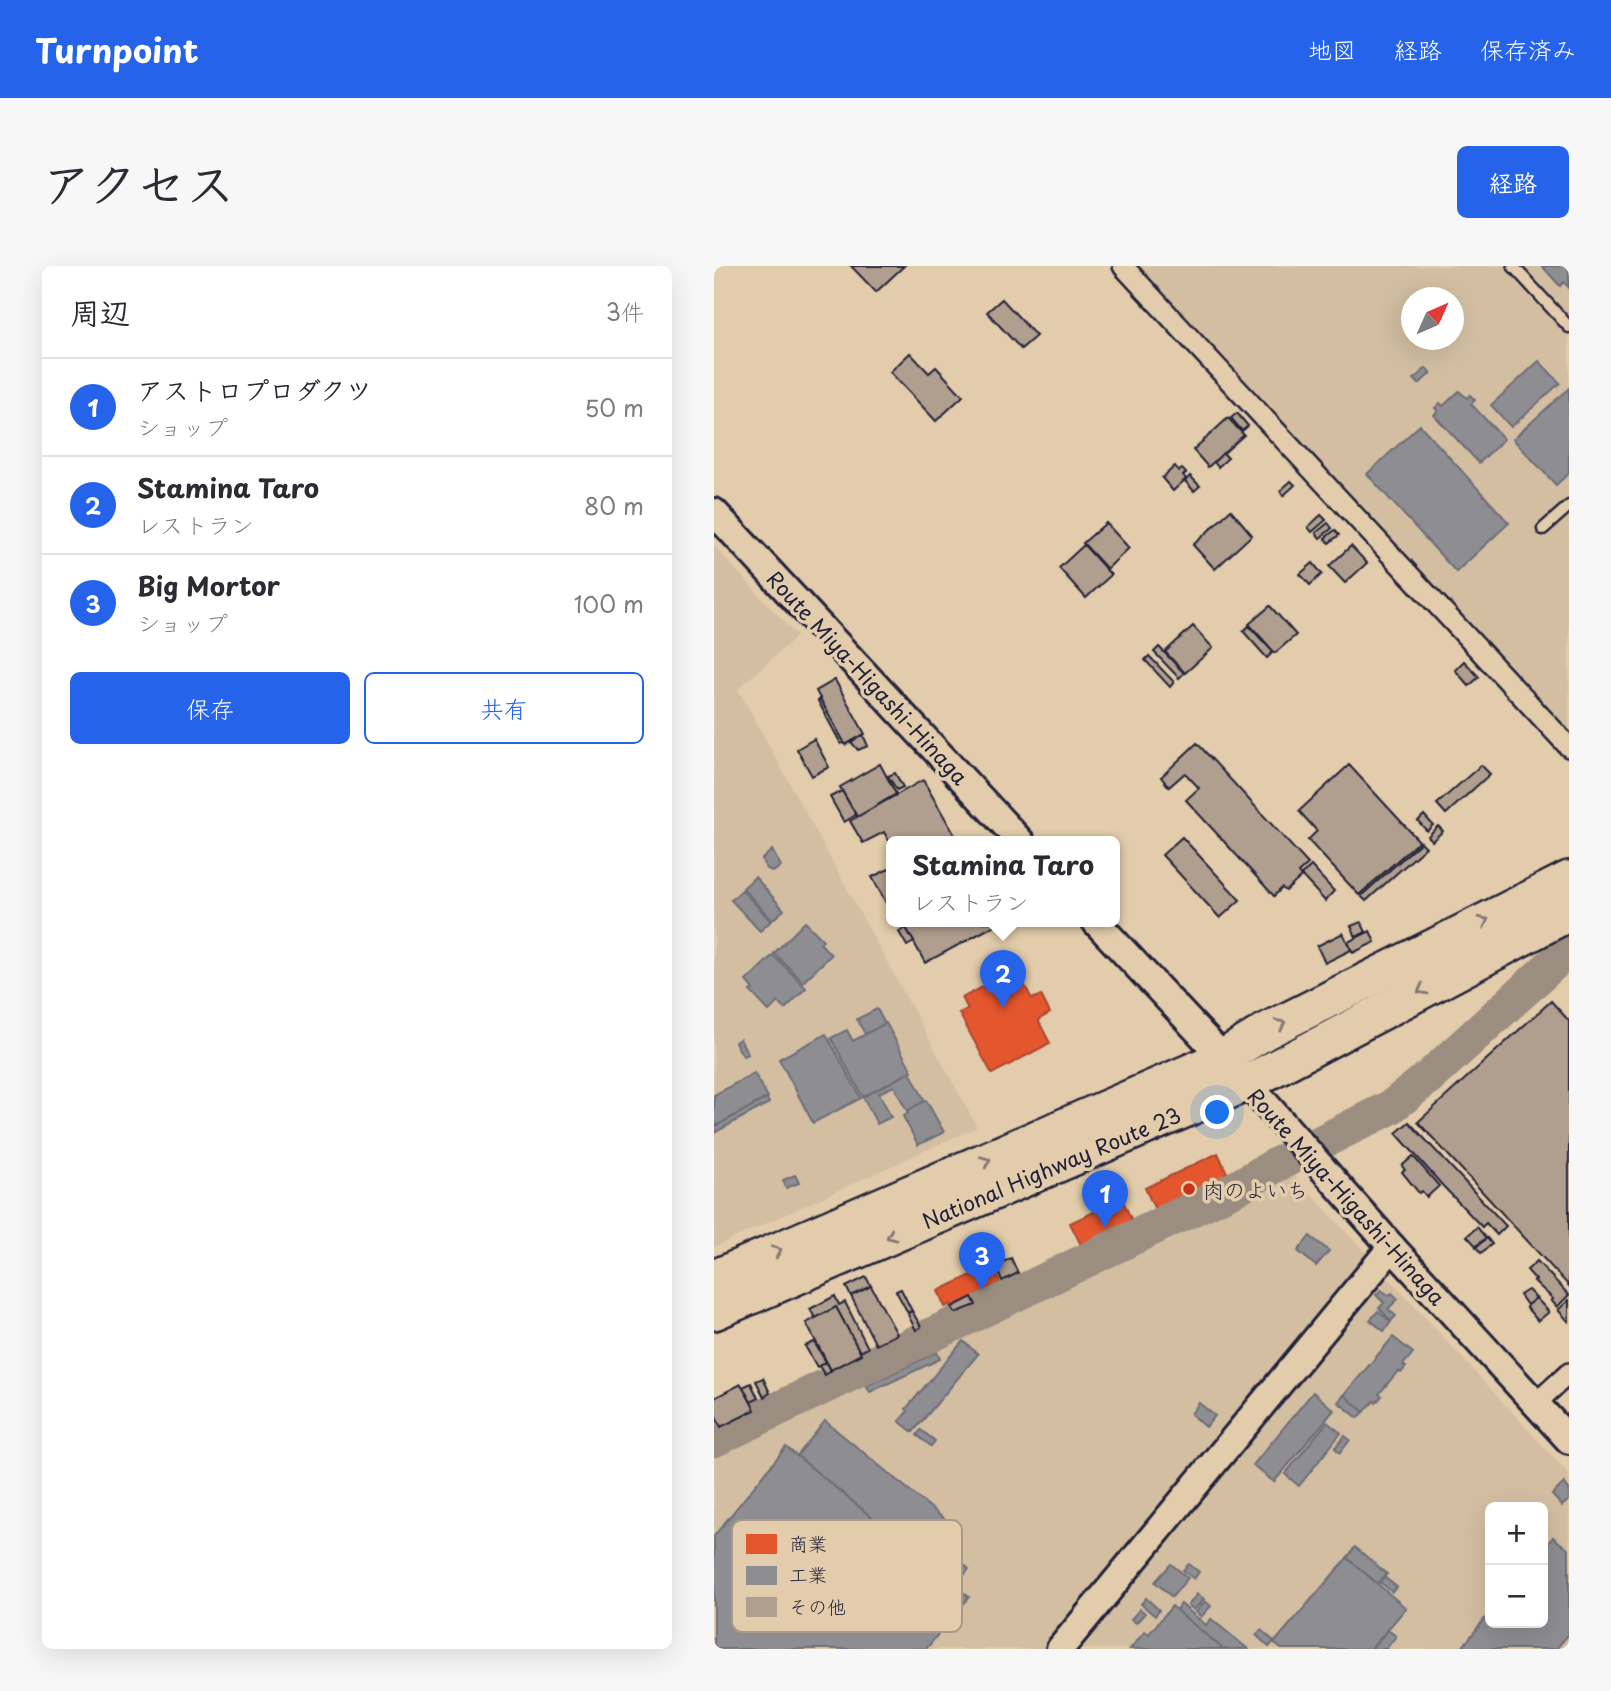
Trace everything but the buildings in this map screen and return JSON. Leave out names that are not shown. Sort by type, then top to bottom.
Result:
[{"type":"highway","name":"National Highway Route 23","points":[[714,1278],[1223,1058],[1266,1031],[1569,879]]},
{"type":"highway","name":"National Highway Route 23","points":[[714,1312],[1247,1083],[1569,913]]},
{"type":"main road","name":"Route Miya-Higashi-Hinaga","points":[[714,512],[1015,836]]},
{"type":"main road","name":"Route Miya-Higashi-Hinaga","points":[[1101,927],[1247,1083],[1392,1247],[1569,1440]]},
{"type":"main road","points":[[1060,1649],[1392,1247]]},
{"type":"street","points":[[1122,266],[1569,747]]},
{"type":"street","points":[[1536,1403],[1569,1373]]},
{"type":"lane","points":[[1513,266],[1569,327]]},
{"type":"lane","points":[[1543,529],[1569,506]]},
{"type":"shaded area","points":[[1138,266],[1569,266],[1569,734]]},
{"type":"shaded area","points":[[714,546],[797,636],[738,689],[977,1127],[714,1247]]},
{"type":"shaded area","points":[[1292,1173],[1569,1474],[1569,1649],[714,1649],[714,1460]]},
{"type":"waterway","points":[[714,1440],[1236,1188],[1391,1107],[1429,1077],[1569,949]]},
{"type":"place","name":"Stamina Taro","points":[[1003,1008]]},
{"type":"place","name":"肉のよいち","points":[[1189,1189]]},
{"type":"place","name":"アストロプロダクツ","points":[[1105,1228]]},
{"type":"place","name":"Big Mortor","points":[[982,1290]]}]
